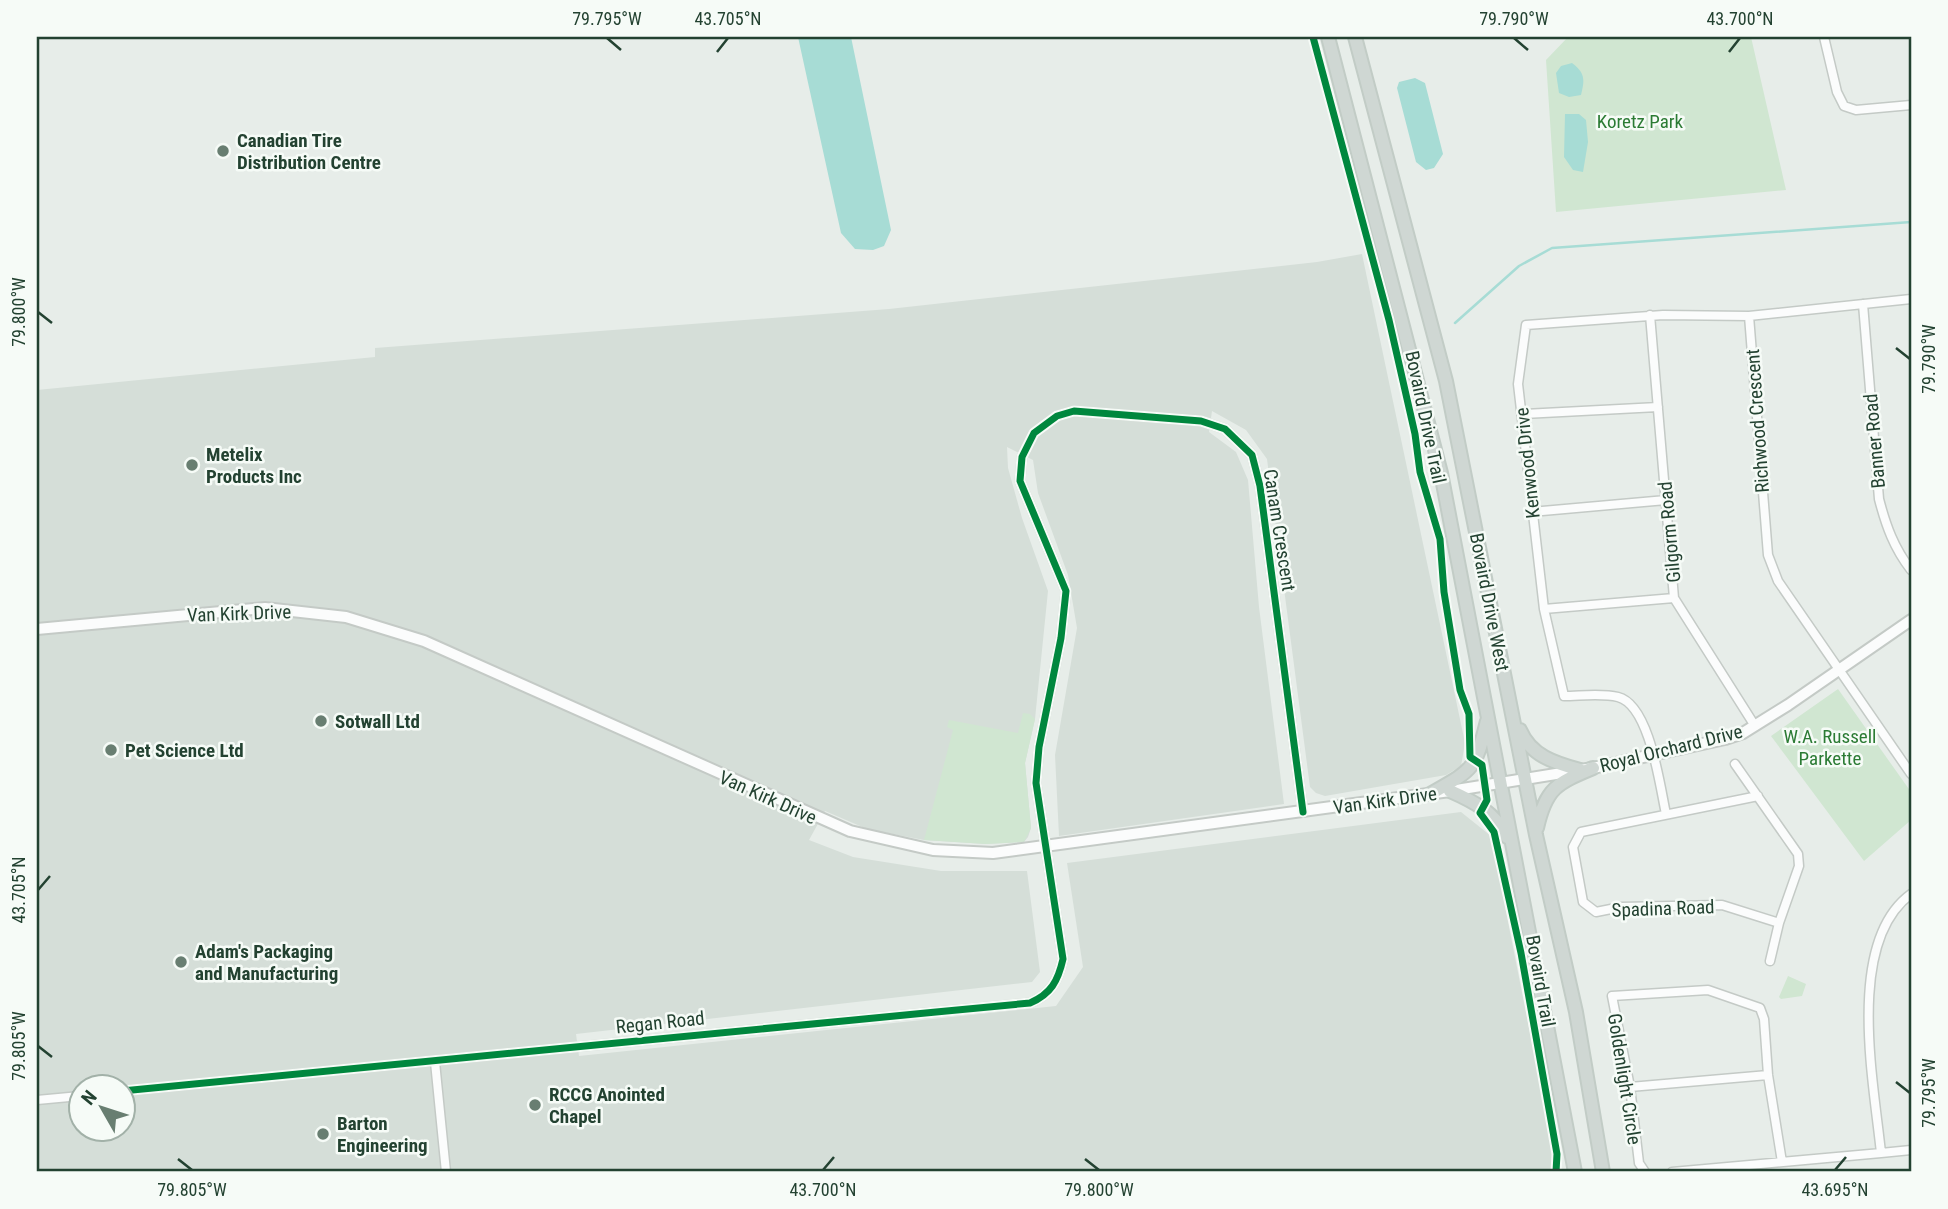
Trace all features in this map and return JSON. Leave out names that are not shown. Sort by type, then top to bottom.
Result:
[{"type":"main road","name":"Bovaird Drive West","points":[[1328,37],[1441,473],[1574,1172]]},
{"type":"main road","name":"Bovaird Drive West","points":[[1355,37],[1446,381],[1524,778],[1576,1012],[1604,1172]]},
{"type":"main road","points":[[1512,714],[1526,744],[1552,762],[1586,769]]},
{"type":"main road","points":[[1430,794],[1463,776],[1476,761],[1488,717]]},
{"type":"main road","points":[[1536,835],[1542,805],[1553,789],[1562,781],[1586,769]]},
{"type":"main road","points":[[1450,791],[1475,802],[1497,819],[1515,852]]},
{"type":"main road","points":[[1564,1172],[1569,1143]]},
{"type":"street","points":[[1824,37],[1837,92],[1844,106],[1856,110],[1911,105]]},
{"type":"street","points":[[1749,316],[1911,299]]},
{"type":"street","name":"Banner Road","points":[[1863,304],[1879,499],[1891,539],[1911,570]]},
{"type":"street","name":"Kenwood Drive","points":[[1653,756],[1646,729],[1632,705],[1620,697],[1564,696],[1544,609],[1531,512],[1518,384],[1526,325],[1650,316],[1749,316]]},
{"type":"street","name":"Gilgorm Road","points":[[1650,316],[1674,598],[1755,726]]},
{"type":"street","name":"Richwood Crescent","points":[[1749,316],[1768,555],[1778,581],[1911,774]]},
{"type":"street","points":[[1523,414],[1658,407]]},
{"type":"street","name":"Canam Crescent","points":[[1046,848],[1036,783],[1039,747],[1062,638],[1066,592],[1024,496],[1021,469],[1022,457],[1034,433],[1057,416],[1074,411],[1201,421],[1225,429],[1252,455],[1260,486],[1303,812]]},
{"type":"street","points":[[1531,512],[1666,500]]},
{"type":"street","points":[[1544,609],[1674,598]]},
{"type":"street","name":"Van Kirk Drive","points":[[37,629],[255,609],[308,611],[346,617],[424,641],[850,831],[933,850],[993,853],[1046,848],[1430,794],[1524,778]]},
{"type":"street","name":"Royal Orchard Drive","points":[[1524,778],[1586,769],[1726,739],[1755,726],[1911,620]]},
{"type":"street","points":[[1653,756],[1666,814]]},
{"type":"street","points":[[1735,764],[1800,859],[1770,961]]},
{"type":"street","name":"Spadina Road","points":[[1758,796],[1585,830],[1578,834],[1573,847],[1585,906],[1596,912],[1621,906],[1722,905],[1779,923]]},
{"type":"street","name":"Regan Road","points":[[136,1090],[1030,1003],[1051,990],[1059,976],[1063,959],[1046,848]]},
{"type":"street","points":[[1881,1153],[1871,1039],[1872,968],[1876,947],[1888,919],[1911,894]]},
{"type":"street","name":"Goldenlight Circle","points":[[1645,1172],[1639,1163],[1630,1087],[1612,996],[1643,992],[1708,990],[1760,1008],[1764,1019],[1768,1075],[1782,1162]]},
{"type":"street","points":[[435,1062],[446,1172]]},
{"type":"street","points":[[1630,1087],[1768,1075]]},
{"type":"street","points":[[37,1100],[66,1097]]},
{"type":"street","points":[[1672,1172],[1911,1150]]},
{"type":"shaded area","points":[[1362,254],[1465,743],[1461,766],[1446,775],[1325,796],[1310,787],[1267,459],[1246,430],[1212,411],[1209,432],[1236,452],[1248,480],[1259,607],[1284,804],[1059,836],[1055,755],[1077,628],[1068,575],[1038,493],[1033,460],[1007,447],[1008,468],[1022,518],[1048,591],[1035,719],[1025,763],[1031,828],[1028,837],[1024,842],[986,844],[924,840],[867,829],[825,811],[809,840],[853,857],[941,871],[1027,871],[1040,972],[1032,982],[576,1034],[579,1056],[1056,1006],[1083,967],[1067,863],[1461,812],[1491,836],[1554,1154],[1554,1172],[37,1172],[37,390],[375,357],[375,348],[889,309],[1317,262]]},
{"type":"green space","name":"Koretz Park","points":[[1568,37],[1751,37],[1786,190],[1556,212],[1546,60]]},
{"type":"green space","name":"W.A. Russell Parkette","points":[[1838,689],[1911,792],[1911,820],[1864,861],[1771,736]]},
{"type":"green space","points":[[1023,713],[1030,714],[1035,719],[1025,763],[1031,828],[1024,842],[986,844],[924,840],[953,730],[947,727],[949,720],[1018,733]]},
{"type":"green space","points":[[1788,976],[1806,984],[1802,996],[1779,997]]},
{"type":"water","points":[[798,37],[851,37],[891,230],[884,246],[873,250],[855,249],[841,233]]},
{"type":"water","points":[[1572,63],[1582,73],[1583,85],[1581,95],[1569,97],[1559,93],[1556,73],[1561,66]]},
{"type":"water","points":[[1415,78],[1425,83],[1443,154],[1434,168],[1426,170],[1416,162],[1397,88],[1399,82]]},
{"type":"water","points":[[1565,114],[1579,114],[1586,120],[1588,142],[1583,172],[1573,170],[1564,157]]},
{"type":"waterway","points":[[1455,323],[1519,266],[1552,248],[1911,222]]},
{"type":"cycle path","name":"Bovaird Drive Trail","points":[[1313,37],[1389,320],[1415,434],[1420,472],[1440,539],[1444,592],[1460,690],[1469,714],[1470,757],[1482,765],[1487,800],[1480,813],[1494,832],[1521,953],[1557,1154],[1556,1172]]},
{"type":"cycle path","points":[[136,1090],[1030,1003],[1043,995],[1056,980],[1063,959],[1036,783],[1039,747],[1061,638],[1066,591],[1020,481],[1022,457],[1034,433],[1057,416],[1074,411],[1201,421],[1225,429],[1252,455],[1260,486],[1303,812]]},
{"type":"place","name":"Canadian Tire Distribution Centre","points":[[223,151]]},
{"type":"place","name":"Metelix Products Inc","points":[[192,465]]},
{"type":"place","name":"Sotwall Ltd","points":[[321,721]]},
{"type":"place","name":"Pet Science Ltd","points":[[111,750]]},
{"type":"place","name":"Adam's Packaging and Manufacturing","points":[[181,962]]},
{"type":"place","name":"RCCG Anointed Chapel","points":[[535,1105]]},
{"type":"place","name":"Barton Engineering","points":[[323,1134]]}]
